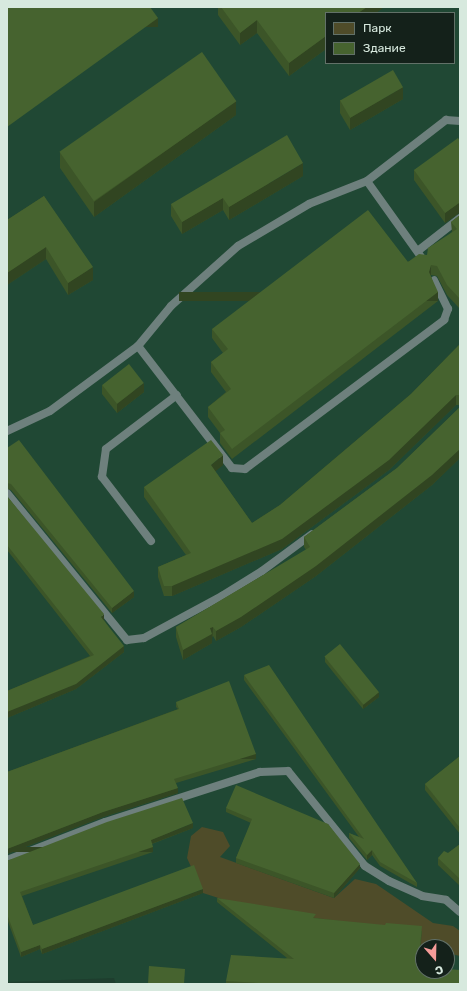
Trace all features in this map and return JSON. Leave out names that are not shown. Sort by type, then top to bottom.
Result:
[{"type":"lane","points":[[7,431],[50,411],[138,346],[171,306],[238,246],[309,204],[367,181],[446,120],[460,121]]},
{"type":"lane","points":[[367,181],[419,250],[424,261]]},
{"type":"lane","points":[[419,250],[460,218]]},
{"type":"lane","points":[[138,346],[232,468],[245,469],[444,320],[448,309],[434,280]]},
{"type":"lane","points":[[151,541],[102,477],[106,450],[177,395]]},
{"type":"lane","points":[[7,493],[127,640],[144,638],[222,596],[262,571],[320,528]]},
{"type":"lane","points":[[7,860],[105,822],[253,774],[288,771],[365,866],[389,881],[422,896],[446,900],[460,912]]},
{"type":"shaded area","points":[[7,7],[460,7],[460,984],[116,984],[114,978],[7,982]]},
{"type":"green space","points":[[202,827],[223,832],[230,846],[220,857],[334,898],[355,879],[376,884],[433,923],[453,926],[460,931],[460,956],[455,955],[455,939],[420,939],[421,931],[286,920],[203,893],[187,858],[191,836]]},
{"type":"building","points":[[7,7],[150,7],[158,18],[7,127]]},
{"type":"building","points":[[221,7],[367,7],[360,12],[325,12],[325,37],[289,63],[257,20],[240,33]]},
{"type":"building","points":[[202,52],[236,101],[94,201],[59,152]]},
{"type":"building","points":[[393,70],[403,87],[350,118],[340,100]]},
{"type":"building","points":[[287,135],[303,163],[229,207],[223,198],[182,222],[171,204]]},
{"type":"building","points":[[458,138],[460,141],[460,203],[445,213],[414,170]]},
{"type":"building","points":[[44,196],[93,267],[68,283],[46,247],[7,273],[7,220]]},
{"type":"building","points":[[368,210],[408,262],[419,254],[427,255],[428,248],[457,229],[451,222],[460,215],[460,299],[447,285],[437,266],[431,265],[429,272],[438,292],[232,449],[220,433],[225,430],[208,407],[231,389],[211,362],[228,349],[212,329]]},
{"type":"building","points":[[460,344],[460,395],[456,395],[389,460],[282,539],[172,586],[164,586],[158,567],[191,553],[144,487],[211,440],[223,455],[211,465],[252,523],[280,505],[411,394]]},
{"type":"building","points":[[129,364],[144,383],[117,404],[102,385]]},
{"type":"building","points":[[460,407],[460,449],[432,475],[316,566],[241,617],[216,631],[213,627],[210,628],[212,634],[183,650],[176,627],[310,547],[304,537],[397,468]]},
{"type":"building","points":[[19,440],[134,591],[112,608],[11,484],[7,483],[7,448]]},
{"type":"building","points":[[7,496],[104,614],[101,617],[124,646],[76,684],[7,712],[7,691],[94,655],[7,545]]},
{"type":"building","points":[[340,644],[379,692],[363,705],[324,657]]},
{"type":"building","points":[[269,665],[417,883],[380,862],[372,850],[367,855],[349,833],[364,839],[244,675]]},
{"type":"building","points":[[229,681],[256,754],[174,779],[178,788],[103,812],[7,849],[7,772],[179,709],[176,702]]},
{"type":"building","points":[[460,756],[460,828],[425,784]]},
{"type":"building","points":[[236,785],[328,824],[360,864],[334,893],[236,858],[252,819],[226,808]]},
{"type":"building","points":[[182,798],[193,823],[151,840],[153,847],[20,892],[33,925],[194,865],[203,889],[42,949],[40,945],[21,952],[7,914],[7,860],[107,822]]},
{"type":"building","points":[[460,844],[460,879],[438,858],[444,851],[448,853]]},
{"type":"building","points":[[217,898],[316,914],[313,918],[385,925],[386,923],[422,926],[421,939],[415,939],[415,979],[455,979],[455,970],[460,970],[460,984],[275,984],[226,981],[231,955],[294,959]]},
{"type":"building","points":[[149,966],[185,969],[184,984],[148,984]]}]
